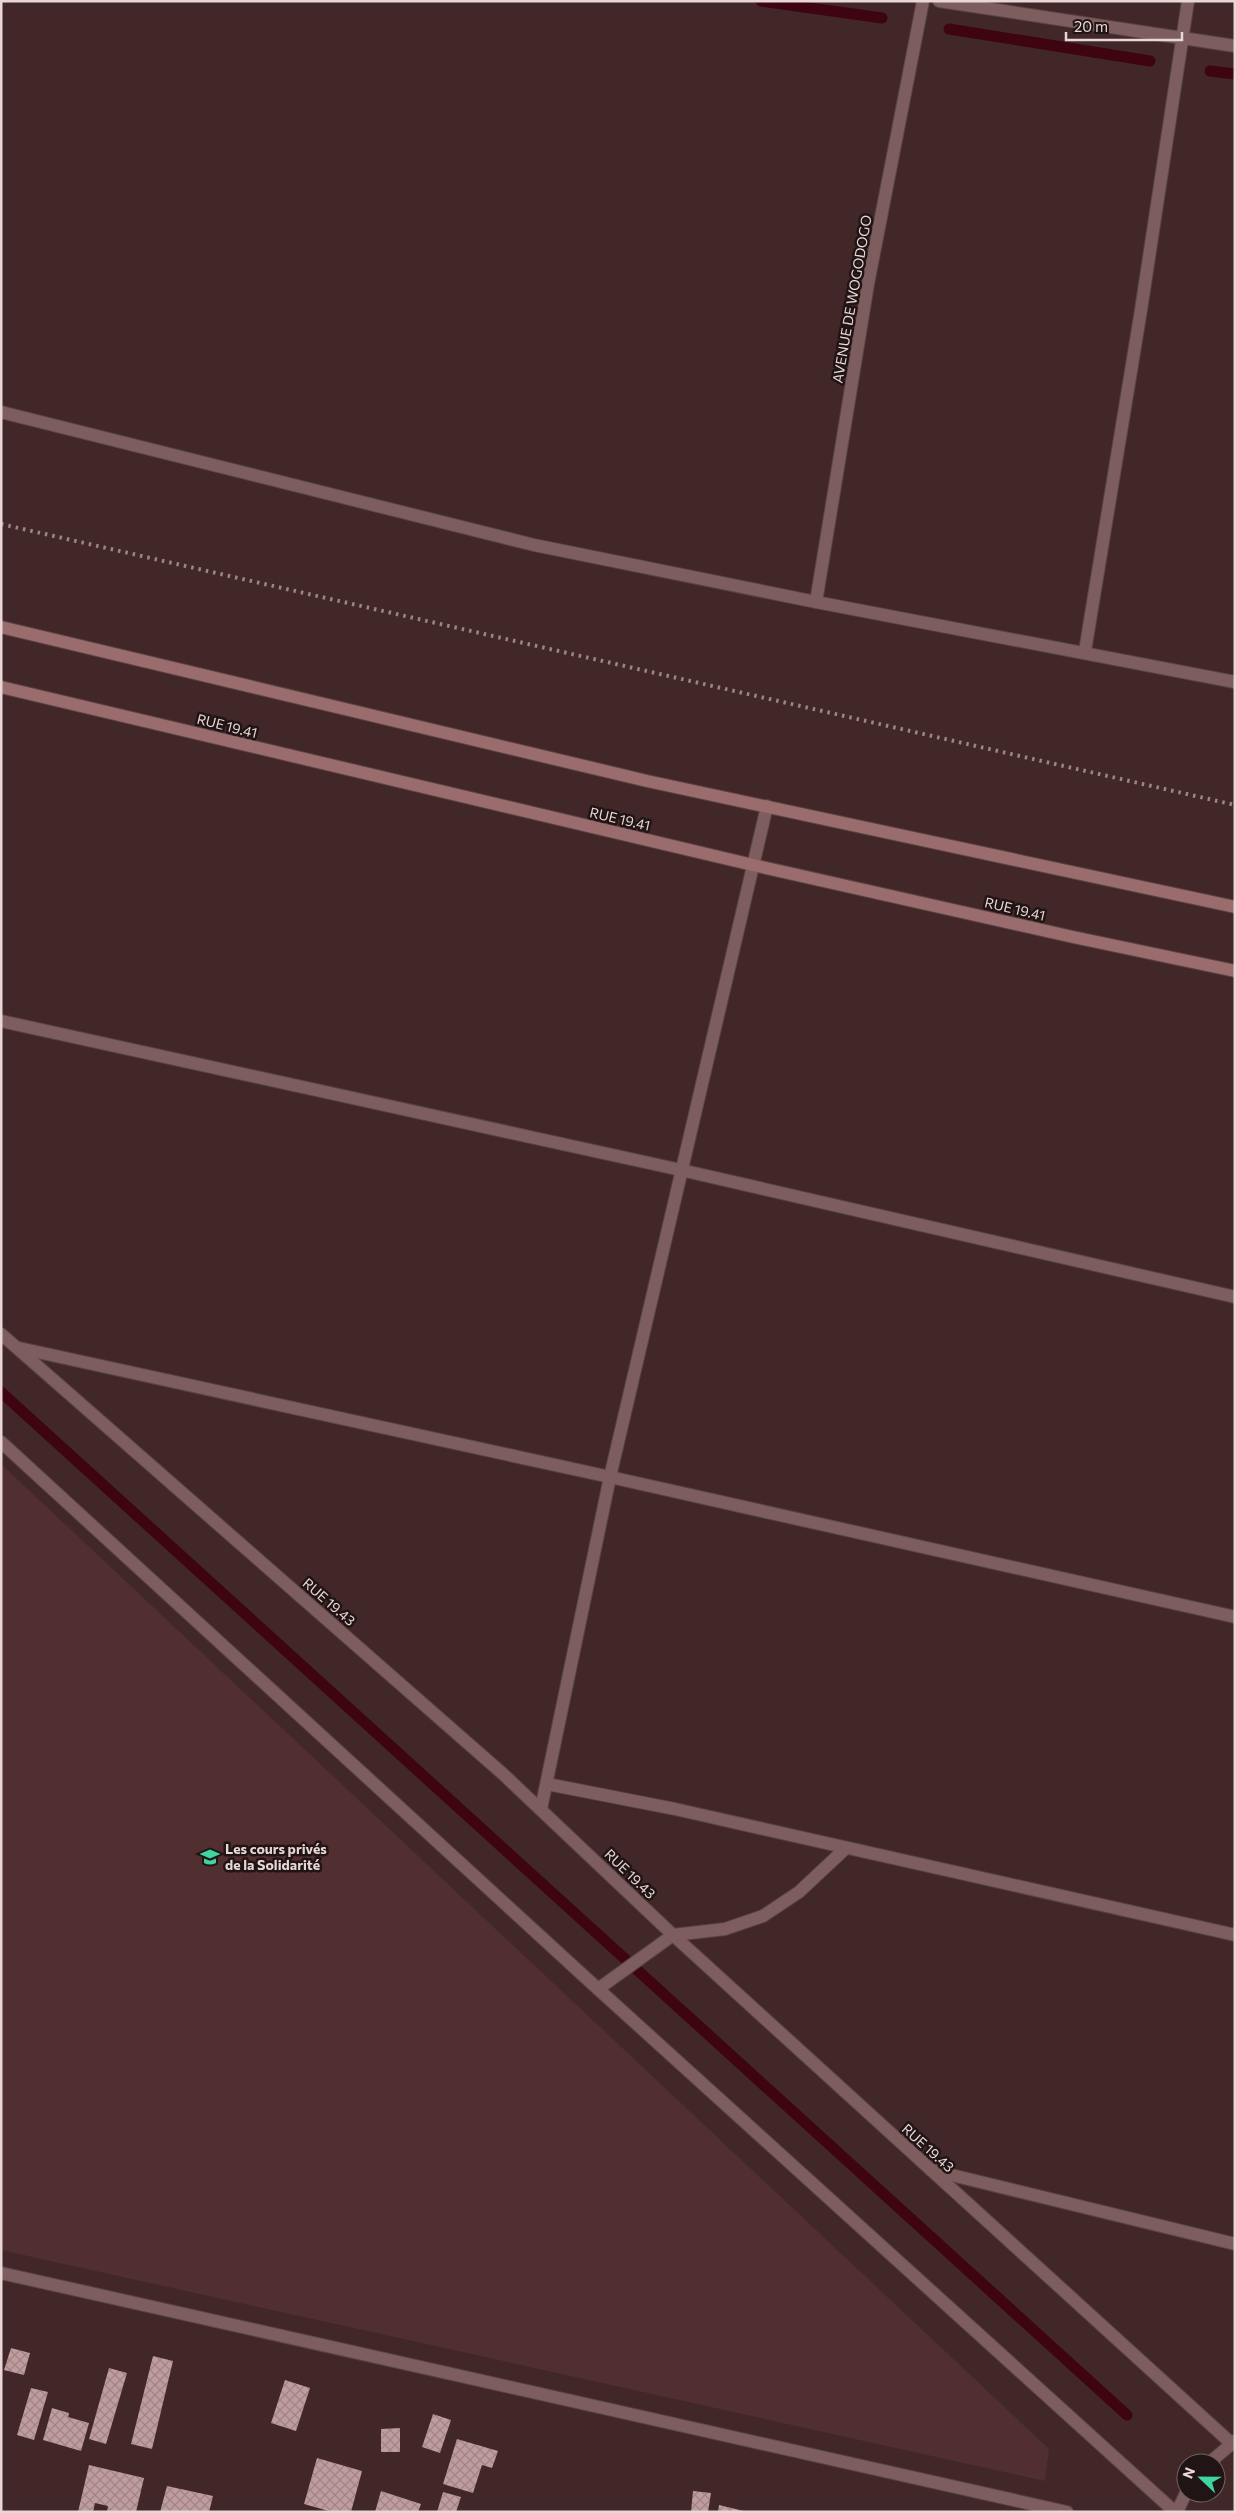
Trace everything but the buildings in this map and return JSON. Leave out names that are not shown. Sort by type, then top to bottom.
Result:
[{"type":"main road","points":[[1,627],[647,781],[1235,907]]},
{"type":"main road","name":"RUE 19.41","points":[[1,687],[753,866],[1073,938],[1235,970]]},
{"type":"street","name":"AVENUE DE WOGODOGO","points":[[816,602],[868,284],[923,1]]},
{"type":"street","points":[[939,1],[1235,46]]},
{"type":"street","points":[[1085,652],[1142,310],[1188,1]]},
{"type":"street","points":[[1,412],[534,545],[816,602],[1235,682]]},
{"type":"street","points":[[541,1809],[610,1477],[767,806]]},
{"type":"street","points":[[1,1021],[681,1170],[1235,1297]]},
{"type":"street","name":"RUE 19.43","points":[[1,1334],[541,1809],[673,1936],[928,2169],[1233,2442]]},
{"type":"street","points":[[18,1348],[610,1477],[1235,1617]]},
{"type":"street","points":[[1,1442],[598,1989],[1176,2512]]},
{"type":"street","points":[[547,1784],[846,1848],[1235,1936]]},
{"type":"street","points":[[598,1989],[673,1936],[725,1929],[763,1916],[799,1892],[846,1848]]},
{"type":"street","points":[[928,2169],[1235,2244]]},
{"type":"street","points":[[1,2274],[1067,2512]]},
{"type":"street","points":[[1220,2453],[1233,2442]]},
{"type":"shaded area","name":"Les cours privés de la Solidarité","points":[[1,1464],[1049,2449],[1045,2481],[1,2250]]},
{"type":"waterway","points":[[761,1],[882,18]]},
{"type":"waterway","points":[[949,29],[1150,61]]},
{"type":"waterway","points":[[1210,71],[1235,74]]},
{"type":"waterway","points":[[1,1392],[1127,2415]]},
{"type":"railway","points":[[1,524],[1235,805]]},
{"type":"place","name":"Les cours privés de la Solidarité","points":[[210,1857]]}]
